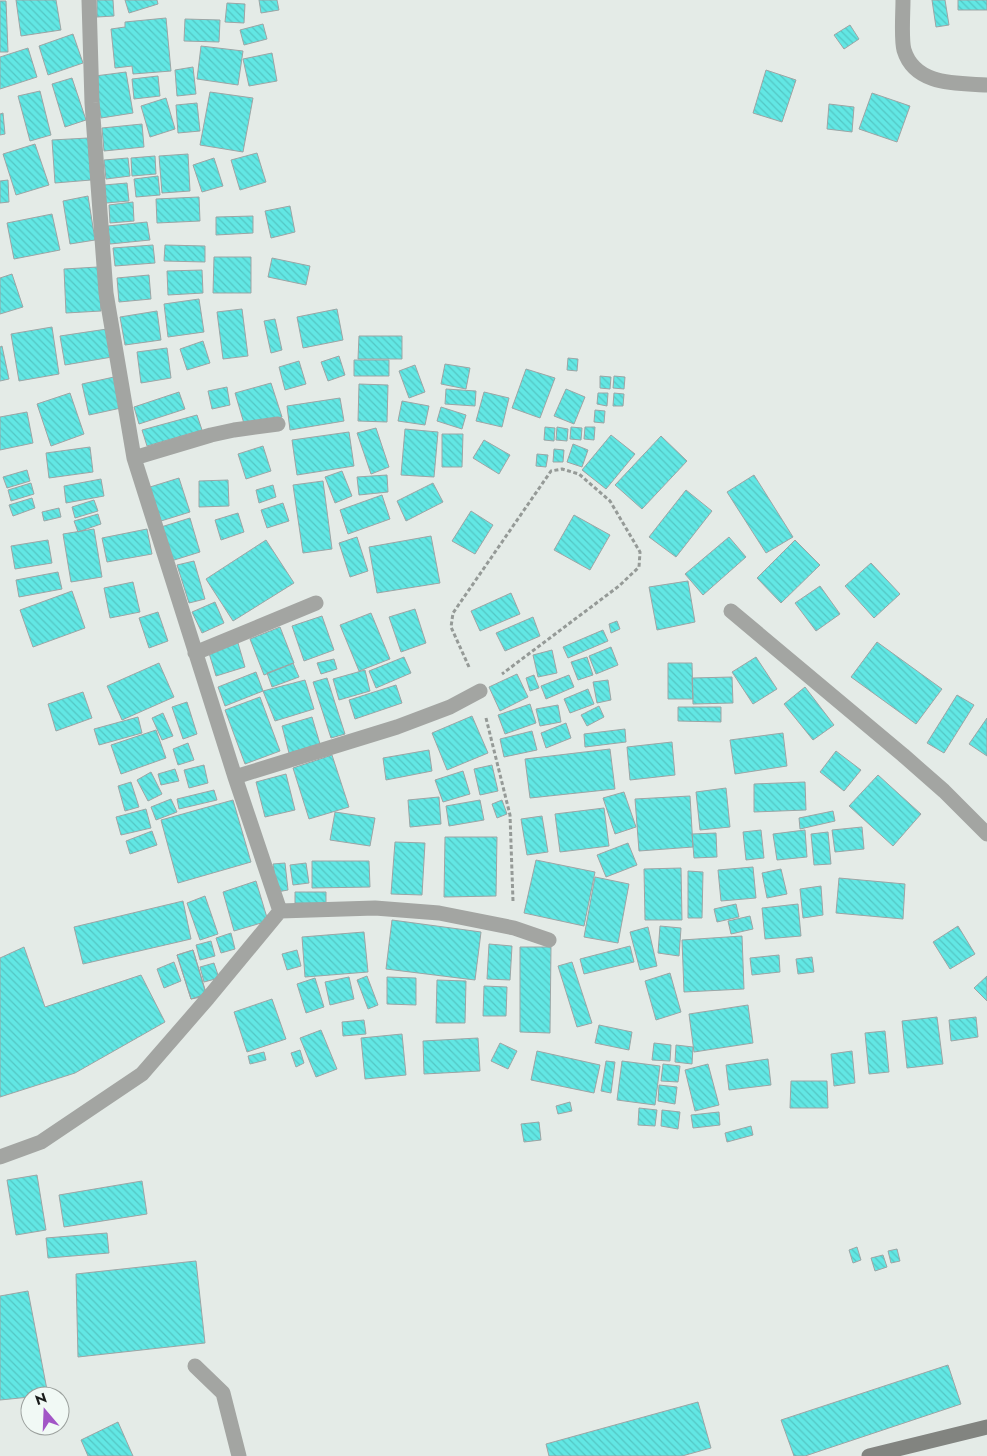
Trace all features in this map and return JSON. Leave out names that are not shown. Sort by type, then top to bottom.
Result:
[{"type":"street","points":[[89,0],[92,103],[106,293],[134,458],[235,777],[280,910]]},
{"type":"street","points":[[903,0],[904,50],[911,65],[928,78],[946,83],[987,85]]},
{"type":"street","points":[[134,458],[211,435],[278,424]]},
{"type":"street","points":[[195,653],[316,603]]},
{"type":"street","points":[[731,611],[903,755],[944,791],[987,834]]},
{"type":"street","points":[[235,777],[397,727],[450,707],[480,691]]},
{"type":"street","points":[[0,1157],[41,1142],[142,1074],[208,998],[280,910],[375,908],[439,913],[514,928],[549,940]]},
{"type":"street","points":[[195,1366],[223,1393],[239,1456]]},
{"type":"street","points":[[869,1456],[987,1427]]},
{"type":"path","points":[[480,691],[620,586],[639,567],[640,552],[610,501],[579,474],[562,469],[551,471],[453,614],[451,628],[480,691],[510,815],[514,928]]},
{"type":"building","points":[[16,0],[56,0],[61,30],[21,36]]},
{"type":"building","points":[[97,0],[113,0],[114,16],[97,17]]},
{"type":"building","points":[[125,0],[157,0],[158,4],[129,13]]},
{"type":"building","points":[[259,0],[277,0],[279,10],[261,13]]},
{"type":"building","points":[[932,0],[945,0],[949,25],[936,27]]},
{"type":"building","points":[[958,0],[987,0],[987,10],[958,10]]},
{"type":"building","points":[[0,1],[6,1],[8,52],[0,52]]},
{"type":"building","points":[[227,3],[245,4],[244,23],[225,22]]},
{"type":"building","points":[[166,18],[171,71],[133,74],[132,66],[115,68],[111,29],[125,27],[125,22]]},
{"type":"building","points":[[185,19],[220,20],[219,42],[184,41]]},
{"type":"building","points":[[263,24],[267,39],[244,45],[240,30]]},
{"type":"building","points":[[850,25],[859,39],[844,49],[834,35]]},
{"type":"building","points":[[73,34],[83,63],[48,75],[39,46]]},
{"type":"building","points":[[201,46],[243,51],[238,85],[197,79]]},
{"type":"building","points":[[28,48],[37,77],[0,89],[0,57]]},
{"type":"building","points":[[272,53],[277,81],[249,86],[243,59]]},
{"type":"building","points":[[193,67],[196,94],[177,96],[175,70]]},
{"type":"building","points":[[766,70],[796,80],[782,122],[753,113]]},
{"type":"building","points":[[126,72],[133,113],[101,118],[95,76]]},
{"type":"building","points":[[158,76],[160,96],[134,99],[132,79]]},
{"type":"building","points":[[72,78],[86,120],[65,127],[52,84]]},
{"type":"building","points":[[40,91],[51,135],[30,141],[18,96]]},
{"type":"building","points":[[210,92],[253,98],[243,152],[200,145]]},
{"type":"building","points":[[872,93],[910,106],[897,142],[859,129]]},
{"type":"building","points":[[166,98],[175,129],[150,137],[141,106]]},
{"type":"building","points":[[197,103],[200,131],[178,133],[176,105]]},
{"type":"building","points":[[829,104],[854,107],[852,132],[827,129]]},
{"type":"building","points":[[3,113],[5,134],[0,135],[0,114]]},
{"type":"building","points":[[142,124],[144,147],[104,151],[102,128]]},
{"type":"building","points":[[88,138],[91,180],[55,183],[52,140]]},
{"type":"building","points":[[35,144],[49,185],[16,195],[3,154]]},
{"type":"building","points":[[257,153],[266,182],[240,190],[231,160]]},
{"type":"building","points":[[188,154],[190,191],[162,193],[159,156]]},
{"type":"building","points":[[155,156],[156,174],[132,176],[131,158]]},
{"type":"building","points":[[128,158],[130,176],[106,179],[104,160]]},
{"type":"building","points":[[214,158],[223,186],[202,192],[193,165]]},
{"type":"building","points":[[158,176],[160,195],[136,197],[134,179]]},
{"type":"building","points":[[8,180],[9,202],[0,203],[0,181]]},
{"type":"building","points":[[127,183],[129,201],[106,203],[104,185]]},
{"type":"building","points":[[88,196],[95,240],[70,244],[63,201]]},
{"type":"building","points":[[199,197],[200,221],[157,223],[156,199]]},
{"type":"building","points":[[133,202],[134,221],[110,223],[109,205]]},
{"type":"building","points":[[290,206],[295,232],[271,238],[265,211]]},
{"type":"building","points":[[52,214],[60,250],[14,259],[7,223]]},
{"type":"building","points":[[253,216],[253,233],[216,235],[216,217]]},
{"type":"building","points":[[147,222],[150,240],[110,244],[108,226]]},
{"type":"building","points":[[153,245],[155,263],[115,266],[113,248]]},
{"type":"building","points":[[165,245],[205,246],[205,262],[164,261]]},
{"type":"building","points":[[214,257],[251,257],[251,293],[213,293]]},
{"type":"building","points":[[272,258],[310,266],[306,285],[268,277]]},
{"type":"building","points":[[98,267],[101,311],[66,313],[64,269]]},
{"type":"building","points":[[202,270],[203,293],[168,295],[167,271]]},
{"type":"building","points":[[12,274],[23,307],[0,314],[0,278]]},
{"type":"building","points":[[149,275],[151,299],[119,302],[117,278]]},
{"type":"building","points":[[199,299],[204,332],[168,337],[164,304]]},
{"type":"building","points":[[242,309],[248,356],[223,359],[217,312]]},
{"type":"building","points":[[337,309],[343,340],[303,348],[297,317]]},
{"type":"building","points":[[157,311],[161,340],[125,345],[120,317]]},
{"type":"building","points":[[275,319],[282,350],[271,353],[264,321]]},
{"type":"building","points":[[52,327],[59,374],[19,381],[11,334]]},
{"type":"building","points":[[107,329],[112,357],[65,365],[60,336]]},
{"type":"building","points":[[359,336],[402,336],[402,359],[358,359]]},
{"type":"building","points":[[203,341],[210,363],[187,370],[180,349]]},
{"type":"building","points":[[2,346],[9,379],[0,381],[0,347]]},
{"type":"building","points":[[167,348],[171,378],[141,383],[137,352]]},
{"type":"building","points":[[339,356],[345,375],[328,381],[321,362]]},
{"type":"building","points":[[568,358],[578,359],[577,371],[567,370]]},
{"type":"building","points":[[354,360],[389,360],[389,376],[354,376]]},
{"type":"building","points":[[299,361],[306,384],[285,390],[279,367]]},
{"type":"building","points":[[445,364],[470,368],[466,389],[441,384]]},
{"type":"building","points":[[415,365],[425,392],[409,398],[399,371]]},
{"type":"building","points":[[526,369],[555,378],[540,418],[512,408]]},
{"type":"building","points":[[600,376],[611,377],[610,389],[600,388]]},
{"type":"building","points":[[614,376],[625,377],[624,389],[613,388]]},
{"type":"building","points":[[114,377],[121,408],[89,415],[82,384]]},
{"type":"building","points":[[271,383],[282,417],[245,427],[235,393]]},
{"type":"building","points":[[359,384],[388,385],[387,422],[358,421]]},
{"type":"building","points":[[227,387],[230,405],[212,409],[208,391]]},
{"type":"building","points":[[446,389],[476,391],[475,406],[445,404]]},
{"type":"building","points":[[566,389],[585,397],[574,424],[554,416]]},
{"type":"building","points":[[179,392],[185,409],[139,424],[134,407]]},
{"type":"building","points":[[484,392],[509,398],[502,427],[476,421]]},
{"type":"building","points":[[70,393],[84,434],[51,446],[37,404]]},
{"type":"building","points":[[598,393],[608,393],[607,406],[597,404]]},
{"type":"building","points":[[614,393],[624,394],[623,406],[613,406]]},
{"type":"building","points":[[340,398],[344,421],[290,430],[287,406]]},
{"type":"building","points":[[402,401],[429,406],[425,425],[398,421]]},
{"type":"building","points":[[441,407],[466,415],[462,429],[437,421]]},
{"type":"building","points":[[595,410],[605,411],[604,423],[594,422]]},
{"type":"building","points":[[27,412],[33,443],[0,450],[0,417]]},
{"type":"building","points":[[197,415],[202,430],[147,446],[142,430]]},
{"type":"building","points":[[545,427],[555,428],[554,441],[544,440]]},
{"type":"building","points":[[557,427],[568,429],[567,441],[556,440]]},
{"type":"building","points":[[571,427],[582,428],[581,440],[570,439]]},
{"type":"building","points":[[585,427],[595,427],[594,440],[584,439]]},
{"type":"building","points":[[376,428],[389,467],[371,474],[357,433]]},
{"type":"building","points":[[405,429],[438,432],[434,477],[401,475]]},
{"type":"building","points":[[349,432],[354,466],[297,475],[292,440]]},
{"type":"building","points":[[442,434],[463,434],[462,467],[442,467]]},
{"type":"building","points":[[611,435],[635,454],[606,489],[582,470]]},
{"type":"building","points":[[661,436],[687,461],[642,509],[615,485]]},
{"type":"building","points":[[484,440],[510,455],[499,474],[473,458]]},
{"type":"building","points":[[573,444],[588,450],[582,467],[567,462]]},
{"type":"building","points":[[263,446],[271,471],[246,479],[238,454]]},
{"type":"building","points":[[90,447],[93,472],[49,478],[46,453]]},
{"type":"building","points":[[554,449],[564,450],[563,462],[553,462]]},
{"type":"building","points":[[537,454],[548,455],[546,467],[536,466]]},
{"type":"building","points":[[27,470],[30,481],[7,488],[3,477]]},
{"type":"building","points":[[342,471],[352,496],[335,503],[325,477]]},
{"type":"building","points":[[387,475],[388,492],[359,495],[357,477]]},
{"type":"building","points":[[754,475],[793,537],[766,553],[727,492]]},
{"type":"building","points":[[179,478],[190,512],[161,521],[150,487]]},
{"type":"building","points":[[101,479],[104,496],[66,503],[64,486]]},
{"type":"building","points":[[228,480],[229,506],[199,507],[199,481]]},
{"type":"building","points":[[323,481],[332,549],[303,553],[293,485]]},
{"type":"building","points":[[31,483],[34,494],[11,501],[8,490]]},
{"type":"building","points":[[433,483],[443,502],[406,521],[397,501]]},
{"type":"building","points":[[273,485],[276,497],[259,503],[256,490]]},
{"type":"building","points":[[686,490],[712,511],[676,557],[649,537]]},
{"type":"building","points":[[382,495],[390,519],[348,534],[340,510]]},
{"type":"building","points":[[32,498],[35,508],[13,516],[9,505]]},
{"type":"building","points":[[94,500],[98,511],[75,518],[72,507]]},
{"type":"building","points":[[283,503],[289,521],[267,528],[261,510]]},
{"type":"building","points":[[59,508],[61,517],[44,521],[42,512]]},
{"type":"building","points":[[471,511],[493,525],[475,554],[452,541]]},
{"type":"building","points":[[238,513],[244,532],[221,540],[215,520]]},
{"type":"building","points":[[98,514],[101,524],[78,532],[74,521]]},
{"type":"building","points":[[574,515],[610,535],[590,570],[554,550]]},
{"type":"building","points":[[190,518],[200,552],[171,561],[161,527]]},
{"type":"building","points":[[94,529],[102,577],[71,582],[63,534]]},
{"type":"building","points":[[147,529],[152,554],[107,562],[102,538]]},
{"type":"building","points":[[431,536],[440,583],[377,593],[369,547]]},
{"type":"building","points":[[357,537],[368,571],[350,577],[339,543]]},
{"type":"building","points":[[729,537],[746,557],[703,595],[685,574]]},
{"type":"building","points":[[48,540],[52,563],[15,569],[11,546]]},
{"type":"building","points":[[266,540],[294,583],[233,621],[206,579]]},
{"type":"building","points":[[795,540],[820,565],[781,603],[757,578]]},
{"type":"building","points":[[194,561],[205,599],[189,603],[177,565]]},
{"type":"building","points":[[871,563],[900,594],[874,618],[845,586]]},
{"type":"building","points":[[58,572],[62,589],[19,597],[16,580]]},
{"type":"building","points":[[688,581],[695,622],[657,630],[649,587]]},
{"type":"building","points":[[133,582],[140,612],[110,618],[104,588]]},
{"type":"building","points":[[820,586],[840,614],[816,631],[795,603]]},
{"type":"building","points":[[72,591],[85,628],[33,647],[20,610]]},
{"type":"building","points":[[511,593],[520,614],[480,631],[471,611]]},
{"type":"building","points":[[215,602],[224,623],[202,633],[192,612]]},
{"type":"building","points":[[415,609],[426,643],[401,652],[389,617]]},
{"type":"building","points":[[158,612],[168,641],[149,648],[139,618]]},
{"type":"building","points":[[371,613],[390,659],[359,671],[340,625]]},
{"type":"building","points":[[322,616],[334,650],[304,661],[292,626]]},
{"type":"building","points":[[533,617],[540,636],[505,651],[496,633]]},
{"type":"building","points":[[617,621],[620,629],[611,633],[609,624]]},
{"type":"building","points":[[280,627],[294,663],[264,675],[250,639]]},
{"type":"building","points":[[603,630],[608,641],[568,658],[563,647]]},
{"type":"building","points":[[877,642],[942,689],[916,724],[851,677]]},
{"type":"building","points":[[238,643],[245,667],[216,676],[209,653]]},
{"type":"building","points":[[611,647],[618,665],[596,674],[589,656]]},
{"type":"building","points":[[552,650],[557,673],[538,677],[533,655]]},
{"type":"building","points":[[404,657],[411,673],[376,688],[369,671]]},
{"type":"building","points":[[587,657],[593,675],[578,680],[571,662]]},
{"type":"building","points":[[756,657],[777,689],[753,704],[732,672]]},
{"type":"building","points":[[334,659],[337,669],[321,674],[317,663]]},
{"type":"building","points":[[159,663],[174,697],[122,720],[107,686]]},
{"type":"building","points":[[293,663],[299,677],[272,687],[267,673]]},
{"type":"building","points":[[668,663],[692,663],[693,699],[668,699]]},
{"type":"building","points":[[365,670],[370,691],[339,700],[333,679]]},
{"type":"building","points":[[256,672],[263,691],[225,706],[218,687]]},
{"type":"building","points":[[517,674],[528,697],[500,711],[489,687]]},
{"type":"building","points":[[534,675],[539,688],[530,691],[526,678]]},
{"type":"building","points":[[569,675],[574,687],[546,699],[541,686]]},
{"type":"building","points":[[732,677],[733,703],[693,704],[692,678]]},
{"type":"building","points":[[327,678],[345,734],[331,738],[313,682]]},
{"type":"building","points":[[305,680],[314,709],[275,721],[263,691]]},
{"type":"building","points":[[608,680],[611,700],[597,703],[593,682]]},
{"type":"building","points":[[396,685],[402,703],[355,719],[349,700]]},
{"type":"building","points":[[805,687],[834,725],[813,740],[784,704]]},
{"type":"building","points":[[588,689],[594,704],[570,713],[564,699]]},
{"type":"building","points":[[83,692],[92,718],[56,731],[48,704]]},
{"type":"building","points":[[957,695],[974,705],[944,753],[927,743]]},
{"type":"building","points":[[260,697],[280,751],[245,764],[225,710]]},
{"type":"building","points":[[187,702],[197,734],[183,739],[172,707]]},
{"type":"building","points":[[530,704],[536,723],[505,734],[498,715]]},
{"type":"building","points":[[558,705],[561,722],[540,726],[536,709]]},
{"type":"building","points":[[599,706],[604,717],[587,726],[581,715]]},
{"type":"building","points":[[678,707],[721,707],[721,722],[678,721]]},
{"type":"building","points":[[163,713],[173,736],[162,740],[152,718]]},
{"type":"building","points":[[472,716],[488,753],[447,770],[432,733]]},
{"type":"building","points":[[138,717],[142,733],[99,745],[94,729]]},
{"type":"building","points":[[312,717],[320,744],[289,753],[282,726]]},
{"type":"building","points":[[987,718],[987,756],[969,744]]},
{"type":"building","points":[[566,723],[571,738],[546,748],[541,733]]},
{"type":"building","points":[[625,729],[626,742],[585,747],[584,734]]},
{"type":"building","points":[[156,730],[166,758],[121,774],[111,745]]},
{"type":"building","points":[[532,731],[537,750],[504,757],[500,739]]},
{"type":"building","points":[[783,733],[787,766],[735,774],[730,740]]},
{"type":"building","points":[[672,742],[675,775],[630,780],[627,747]]},
{"type":"building","points":[[188,743],[194,760],[178,765],[173,749]]},
{"type":"building","points":[[610,749],[615,789],[530,798],[525,759]]},
{"type":"building","points":[[429,750],[432,771],[386,780],[383,758]]},
{"type":"building","points":[[836,751],[861,770],[844,791],[820,772]]},
{"type":"building","points":[[332,755],[349,807],[309,819],[293,768]]},
{"type":"building","points":[[204,765],[208,783],[189,788],[184,770]]},
{"type":"building","points":[[492,765],[498,791],[480,795],[474,769]]},
{"type":"building","points":[[175,769],[179,781],[161,785],[158,774]]},
{"type":"building","points":[[463,771],[470,794],[443,802],[435,780]]},
{"type":"building","points":[[151,772],[162,794],[148,801],[137,780]]},
{"type":"building","points":[[286,774],[295,810],[265,817],[256,782]]},
{"type":"building","points":[[878,775],[921,814],[893,846],[849,806]]},
{"type":"building","points":[[131,782],[139,807],[125,811],[118,786]]},
{"type":"building","points":[[805,782],[806,810],[754,812],[754,784]]},
{"type":"building","points":[[726,788],[730,827],[700,830],[696,792]]},
{"type":"building","points":[[214,790],[217,800],[179,809],[177,799]]},
{"type":"building","points":[[624,792],[636,827],[615,834],[603,798]]},
{"type":"building","points":[[690,796],[693,847],[639,851],[635,799]]},
{"type":"building","points":[[439,797],[441,824],[410,827],[408,800]]},
{"type":"building","points":[[171,799],[177,812],[156,820],[151,807]]},
{"type":"building","points":[[233,800],[251,862],[178,883],[161,820]]},
{"type":"building","points":[[480,800],[484,820],[449,826],[446,806]]},
{"type":"building","points":[[502,800],[507,814],[497,818],[492,804]]},
{"type":"building","points":[[604,808],[609,846],[560,852],[555,814]]},
{"type":"building","points":[[146,809],[151,828],[121,835],[116,817]]},
{"type":"building","points":[[833,811],[835,821],[800,829],[799,818]]},
{"type":"building","points":[[335,812],[375,818],[370,846],[330,840]]},
{"type":"building","points":[[542,816],[548,852],[527,855],[521,819]]},
{"type":"building","points":[[862,827],[864,849],[835,852],[832,830]]},
{"type":"building","points":[[761,830],[764,858],[746,860],[743,832]]},
{"type":"building","points":[[805,830],[807,857],[777,860],[773,834]]},
{"type":"building","points":[[152,831],[157,845],[130,854],[126,841]]},
{"type":"building","points":[[828,832],[831,864],[814,865],[811,834]]},
{"type":"building","points":[[716,833],[717,857],[694,858],[692,834]]},
{"type":"building","points":[[445,837],[497,837],[496,896],[444,897]]},
{"type":"building","points":[[395,842],[425,843],[422,895],[391,894]]},
{"type":"building","points":[[628,843],[637,865],[606,877],[597,855]]},
{"type":"building","points":[[536,860],[595,872],[584,926],[524,913]]},
{"type":"building","points":[[312,861],[369,861],[370,887],[312,888]]},
{"type":"building","points":[[285,863],[288,890],[277,892],[273,864]]},
{"type":"building","points":[[306,863],[309,883],[293,885],[290,865]]},
{"type":"building","points":[[753,867],[756,898],[721,901],[718,870]]},
{"type":"building","points":[[681,868],[682,920],[645,920],[644,869]]},
{"type":"building","points":[[781,869],[787,894],[767,898],[762,873]]},
{"type":"building","points":[[688,871],[703,872],[702,918],[688,918]]},
{"type":"building","points":[[595,877],[629,884],[618,943],[584,937]]},
{"type":"building","points":[[839,878],[905,884],[903,919],[836,913]]},
{"type":"building","points":[[256,881],[268,921],[234,931],[223,892]]},
{"type":"building","points":[[821,886],[823,915],[803,918],[800,889]]},
{"type":"building","points":[[295,892],[326,892],[326,903],[295,903]]},
{"type":"building","points":[[205,896],[218,934],[200,940],[187,903]]},
{"type":"building","points":[[183,901],[191,939],[83,964],[74,927]]},
{"type":"building","points":[[736,904],[739,917],[717,922],[714,909]]},
{"type":"building","points":[[798,904],[801,936],[765,939],[762,908]]},
{"type":"building","points":[[750,916],[753,929],[731,934],[728,921]]},
{"type":"building","points":[[392,920],[481,932],[475,980],[386,969]]},
{"type":"building","points":[[660,926],[681,928],[679,956],[658,953]]},
{"type":"building","points":[[958,926],[975,954],[950,969],[933,942]]},
{"type":"building","points":[[648,927],[657,966],[640,970],[630,932]]},
{"type":"building","points":[[364,932],[368,972],[305,977],[302,937]]},
{"type":"building","points":[[231,933],[235,949],[221,953],[216,938]]},
{"type":"building","points":[[742,936],[744,989],[684,992],[682,940]]},
{"type":"building","points":[[211,941],[215,956],[200,960],[196,945]]},
{"type":"building","points":[[489,944],[512,946],[510,980],[487,979]]},
{"type":"building","points":[[630,946],[634,962],[584,974],[580,959]]},
{"type":"building","points":[[24,947],[45,1007],[141,975],[165,1022],[75,1073],[0,1097],[0,958]]},
{"type":"building","points":[[520,947],[551,947],[550,1033],[520,1032]]},
{"type":"building","points":[[193,950],[206,994],[191,999],[177,955]]},
{"type":"building","points":[[193,950],[207,996],[191,999],[177,955]]},
{"type":"building","points":[[297,950],[301,966],[287,970],[282,954]]},
{"type":"building","points":[[779,955],[780,972],[752,975],[750,958]]},
{"type":"building","points":[[812,957],[814,972],[798,974],[796,959]]},
{"type":"building","points":[[174,962],[181,981],[164,988],[157,969]]},
{"type":"building","points":[[572,962],[592,1023],[577,1027],[558,966]]},
{"type":"building","points":[[214,963],[219,978],[204,982],[200,967]]},
{"type":"building","points":[[670,973],[681,1012],[656,1020],[645,981]]},
{"type":"building","points":[[367,976],[378,1005],[368,1009],[357,980]]},
{"type":"building","points":[[987,976],[987,1001],[974,988]]},
{"type":"building","points":[[349,977],[354,999],[330,1005],[325,982]]},
{"type":"building","points":[[387,977],[416,978],[416,1005],[387,1004]]},
{"type":"building","points":[[315,978],[324,1007],[306,1013],[297,984]]},
{"type":"building","points":[[437,980],[466,981],[465,1023],[436,1023]]},
{"type":"building","points":[[484,986],[507,987],[506,1016],[483,1016]]},
{"type":"building","points":[[272,999],[286,1039],[247,1052],[234,1012]]},
{"type":"building","points":[[748,1005],[753,1043],[694,1052],[689,1014]]},
{"type":"building","points":[[937,1017],[943,1064],[907,1068],[902,1021]]},
{"type":"building","points":[[976,1017],[978,1037],[951,1041],[949,1020]]},
{"type":"building","points":[[364,1020],[366,1034],[343,1036],[342,1022]]},
{"type":"building","points":[[599,1025],[632,1032],[629,1050],[595,1043]]},
{"type":"building","points":[[321,1030],[337,1069],[316,1077],[300,1038]]},
{"type":"building","points":[[885,1031],[889,1072],[869,1074],[865,1033]]},
{"type":"building","points":[[402,1034],[406,1075],[365,1079],[361,1038]]},
{"type":"building","points":[[478,1038],[480,1071],[424,1074],[423,1041]]},
{"type":"building","points":[[500,1043],[517,1051],[508,1069],[491,1061]]},
{"type":"building","points":[[654,1043],[671,1045],[670,1061],[652,1060]]},
{"type":"building","points":[[676,1045],[693,1047],[692,1064],[675,1062]]},
{"type":"building","points":[[300,1050],[304,1063],[296,1067],[291,1053]]},
{"type":"building","points":[[537,1051],[600,1065],[594,1093],[531,1080]]},
{"type":"building","points":[[852,1051],[855,1083],[834,1086],[831,1054]]},
{"type":"building","points":[[264,1052],[266,1060],[250,1064],[248,1056]]},
{"type":"building","points":[[768,1059],[771,1085],[729,1090],[726,1065]]},
{"type":"building","points":[[606,1061],[615,1062],[611,1093],[601,1091]]},
{"type":"building","points":[[622,1061],[660,1066],[655,1105],[617,1100]]},
{"type":"building","points":[[663,1064],[680,1066],[678,1082],[661,1081]]},
{"type":"building","points":[[708,1064],[719,1105],[695,1111],[685,1070]]},
{"type":"building","points":[[791,1081],[827,1081],[828,1108],[790,1108]]},
{"type":"building","points":[[659,1085],[677,1087],[675,1104],[658,1101]]},
{"type":"building","points":[[570,1102],[572,1111],[558,1114],[556,1106]]},
{"type":"building","points":[[639,1108],[657,1110],[655,1126],[638,1125]]},
{"type":"building","points":[[662,1110],[680,1112],[678,1129],[661,1126]]},
{"type":"building","points":[[719,1112],[720,1125],[693,1128],[691,1115]]},
{"type":"building","points":[[539,1122],[541,1140],[524,1142],[521,1124]]},
{"type":"building","points":[[751,1126],[753,1135],[727,1142],[725,1133]]},
{"type":"building","points":[[37,1175],[46,1230],[16,1235],[7,1180]]},
{"type":"building","points":[[142,1181],[147,1214],[64,1227],[59,1195]]},
{"type":"building","points":[[107,1233],[109,1253],[48,1258],[46,1238]]},
{"type":"building","points":[[857,1247],[861,1260],[853,1263],[849,1250]]},
{"type":"building","points":[[897,1249],[900,1261],[891,1263],[888,1251]]},
{"type":"building","points":[[883,1255],[887,1267],[875,1271],[871,1258]]},
{"type":"building","points":[[196,1261],[205,1343],[78,1357],[76,1274]]},
{"type":"building","points":[[28,1291],[46,1386],[20,1386],[20,1398],[0,1400],[0,1296]]},
{"type":"building","points":[[948,1365],[961,1404],[805,1456],[794,1456],[781,1420]]},
{"type":"building","points":[[698,1402],[711,1448],[682,1456],[549,1456],[546,1444]]},
{"type":"building","points":[[118,1422],[133,1456],[88,1456],[81,1440]]}]
